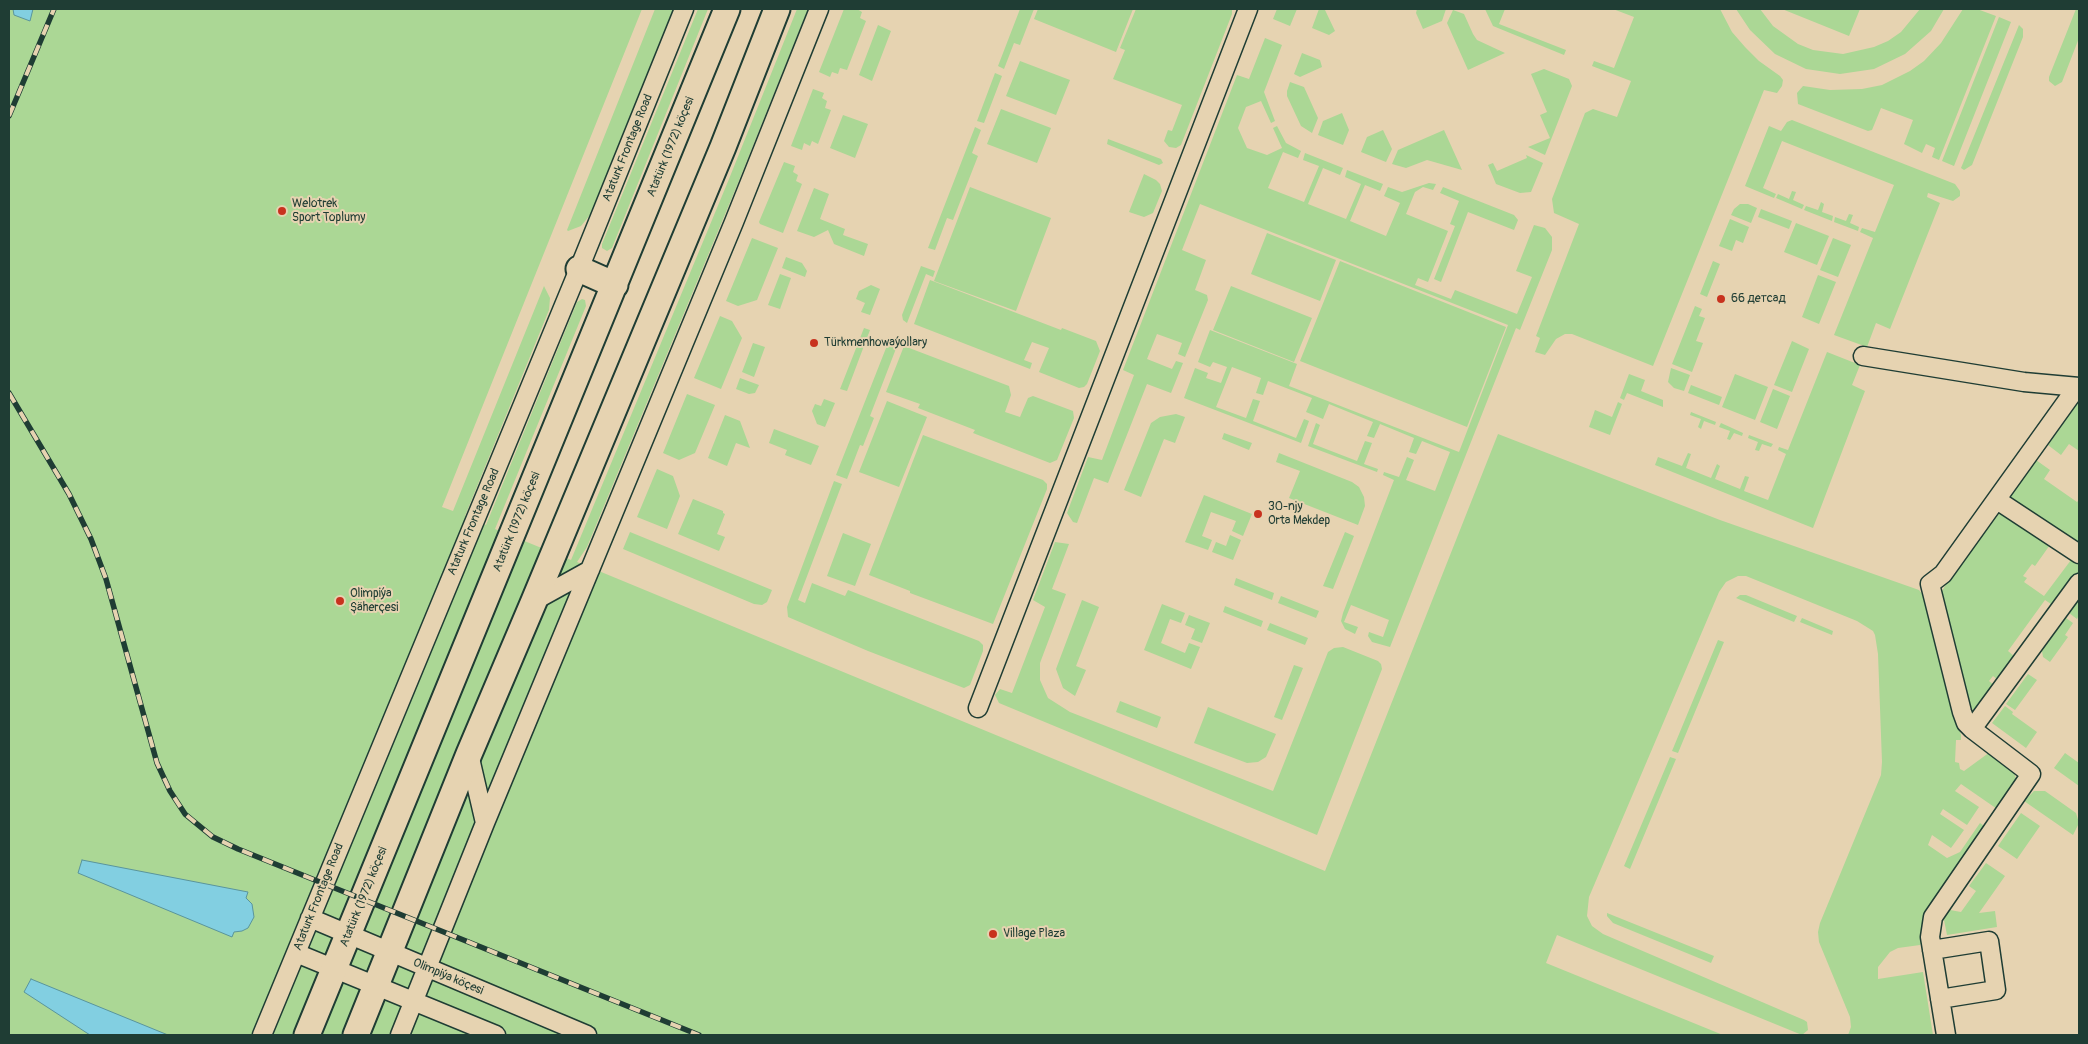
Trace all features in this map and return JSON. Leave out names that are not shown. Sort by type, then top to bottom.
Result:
[{"type":"main road","name":"Atatürk (1972) köçesi","points":[[306,1035],[727,9]]},
{"type":"main road","points":[[356,1035],[469,754],[723,147],[777,9]]},
{"type":"main road","points":[[579,269],[615,285]]},
{"type":"street","name":"Ataturk Frontage Road","points":[[262,1035],[579,269],[684,9]]},
{"type":"street","points":[[400,1035],[485,823],[734,222],[819,9]]},
{"type":"street","points":[[978,708],[1248,9]]},
{"type":"street","points":[[1863,356],[2024,382],[2078,387]]},
{"type":"street","points":[[1946,1035],[1930,937],[1933,917],[2031,774],[1966,723],[1930,584],[1943,574],[2078,387]]},
{"type":"street","points":[[1997,500],[2079,554]]},
{"type":"street","points":[[534,601],[590,570]]},
{"type":"street","points":[[1972,729],[2079,583]]},
{"type":"street","points":[[469,754],[485,823]]},
{"type":"street","name":"Olimpiýa köçesi","points":[[310,918],[587,1035]]},
{"type":"street","points":[[1932,950],[1989,941],[1996,990],[1940,999]]},
{"type":"street","points":[[296,953],[496,1035]]},
{"type":"green space","name":"Olimpiýa Şäherçesi","points":[[9,9],[642,9],[442,507],[453,511],[544,286],[550,298],[549,310],[465,516],[486,525],[577,302],[582,299],[585,300],[586,306],[495,529],[571,560],[729,179],[797,9],[808,9],[587,547],[577,562],[1325,871],[1498,434],[1720,520],[1919,590],[1923,595],[1961,735],[1961,740],[1956,740],[1955,762],[1959,763],[1960,769],[1964,771],[1990,752],[2013,769],[2016,779],[2015,786],[2000,811],[1961,784],[1955,791],[1979,807],[1967,825],[1943,809],[1940,814],[1964,830],[1951,848],[1932,835],[1928,845],[1947,858],[1960,852],[1980,823],[1987,828],[1920,945],[1898,948],[1890,952],[1878,967],[1878,979],[1923,972],[1933,1035],[1848,1035],[1851,1027],[1850,1017],[1819,942],[1818,932],[1820,923],[1881,775],[1878,654],[1875,635],[1873,631],[1857,621],[1746,576],[1738,576],[1726,582],[1719,592],[1589,897],[1587,916],[1592,926],[1603,934],[1804,1020],[1807,1022],[1808,1030],[1802,1035],[1557,935],[1546,963],[1723,1035],[9,1035]]},
{"type":"green space","points":[[655,9],[673,9],[590,215],[581,226],[568,231],[567,230]]},
{"type":"green space","points":[[698,9],[708,9],[612,248],[607,251],[602,248],[602,244]]},
{"type":"green space","points":[[844,9],[857,9],[862,12],[860,18],[866,21],[847,70],[840,68],[838,74],[832,72],[830,77],[819,72]]},
{"type":"green space","points":[[1020,9],[1034,9],[1020,45],[1014,43],[1004,69],[998,66]]},
{"type":"green space","points":[[1038,9],[1133,9],[1116,52],[1034,19]]},
{"type":"green space","points":[[1136,9],[1232,9],[1232,14],[1181,145],[1176,148],[1169,147],[1164,141],[1168,130],[1172,131],[1182,105],[1113,79],[1125,50],[1120,48]]},
{"type":"green space","points":[[1277,9],[1297,9],[1290,26],[1273,19]]},
{"type":"green space","points":[[1319,9],[1325,10],[1335,31],[1329,35],[1312,28]]},
{"type":"green space","points":[[1417,9],[1446,9],[1442,21],[1423,29],[1416,13]]},
{"type":"green space","points":[[1485,9],[1505,9],[1499,24],[1566,50],[1564,55],[1493,26]]},
{"type":"green space","points":[[1613,9],[1720,9],[1732,32],[1745,47],[1783,80],[1782,86],[1777,93],[1764,90],[1653,366],[1572,334],[1565,334],[1556,339],[1545,355],[1535,352],[1540,338],[1536,336],[1579,224],[1554,213],[1552,199],[1585,113],[1593,109],[1617,117],[1631,81],[1592,66],[1594,61],[1614,68],[1634,17]]},
{"type":"green space","points":[[1736,9],[1760,9],[1773,26],[1798,44],[1813,50],[1843,54],[1874,47],[1888,41],[1901,32],[1920,9],[1944,9],[1931,31],[1905,54],[1874,69],[1840,74],[1806,69],[1775,54],[1750,30]]},
{"type":"green space","points":[[1782,9],[1860,9],[1849,36]]},
{"type":"green space","points":[[1963,9],[1977,9],[1996,16],[1939,160],[1932,157],[1935,148],[1926,144],[1922,153],[1904,144],[1913,120],[1881,108],[1872,130],[1868,131],[1798,104],[1797,93],[1803,86],[1830,90],[1862,89],[1882,85],[1910,71],[1924,61],[1941,43]]},
{"type":"green space","points":[[2076,9],[2079,9],[2079,38],[2062,82],[2055,86],[2049,81],[2049,77]]},
{"type":"green space","points":[[1453,10],[1464,14],[1477,40],[1505,53],[1468,70],[1447,23]]},
{"type":"green space","points":[[1999,17],[2011,22],[1954,166],[1942,161]]},
{"type":"green space","points":[[878,25],[891,31],[872,81],[859,75]]},
{"type":"green space","points":[[2019,25],[2023,29],[2023,37],[1972,165],[1964,170],[1961,168]]},
{"type":"green space","points":[[1265,38],[1282,45],[1264,92],[1275,121],[1271,123],[1261,101],[1246,107],[1238,128],[1247,148],[1267,155],[1282,148],[1273,128],[1277,126],[1286,143],[1301,151],[1298,158],[1283,152],[1268,188],[1304,202],[1319,166],[1303,160],[1305,153],[1343,168],[1340,175],[1323,168],[1308,204],[1346,219],[1361,184],[1345,177],[1347,170],[1383,184],[1380,191],[1365,185],[1350,221],[1386,236],[1400,203],[1384,196],[1388,187],[1402,192],[1429,183],[1436,184],[1433,190],[1423,187],[1415,192],[1406,214],[1448,231],[1428,282],[1418,278],[1415,285],[1451,299],[1455,290],[1517,314],[1532,277],[1516,271],[1534,225],[1545,228],[1552,237],[1552,250],[1520,330],[1516,328],[1390,647],[1372,642],[1368,636],[1369,632],[1383,637],[1389,620],[1351,605],[1344,622],[1358,627],[1355,634],[1345,629],[1341,621],[1394,480],[1383,475],[1384,472],[1399,477],[1407,457],[1414,460],[1406,480],[1435,491],[1450,452],[1422,441],[1416,454],[1409,452],[1414,438],[1380,424],[1374,438],[1367,436],[1373,422],[1329,404],[1323,419],[1306,412],[1312,398],[1268,381],[1263,395],[1256,393],[1261,378],[1232,367],[1216,407],[1246,418],[1253,399],[1260,401],[1253,421],[1296,438],[1304,419],[1309,421],[1301,443],[1184,398],[1195,368],[1208,373],[1206,378],[1221,383],[1227,367],[1213,362],[1210,367],[1198,362],[1210,330],[1297,364],[1289,386],[1459,452],[1508,325],[1200,204],[1182,250],[1206,260],[1195,290],[1207,295],[1208,300],[1185,357],[1178,354],[1182,343],[1157,334],[1147,359],[1172,369],[1176,361],[1183,363],[1171,393],[1147,384],[1108,483],[1094,478],[1077,523],[1073,522],[1067,513],[1088,457],[1102,460],[1134,375],[1123,370],[1237,75],[1249,79]]},
{"type":"green space","points":[[1302,53],[1320,60],[1322,67],[1300,77],[1294,74]]},
{"type":"green space","points":[[1020,61],[1070,80],[1056,115],[1006,96]]},
{"type":"green space","points":[[1544,69],[1569,79],[1572,86],[1545,155],[1528,147],[1550,138],[1540,115],[1547,112],[1531,74]]},
{"type":"green space","points":[[995,73],[1002,76],[984,123],[977,121]]},
{"type":"green space","points":[[1290,82],[1304,87],[1318,118],[1312,133],[1301,126],[1287,96]]},
{"type":"green space","points":[[813,89],[824,93],[822,98],[827,101],[825,108],[831,110],[818,144],[812,141],[810,146],[804,143],[802,150],[791,146]]},
{"type":"green space","points":[[1001,109],[1051,128],[1037,163],[987,144]]},
{"type":"green space","points":[[1342,113],[1349,130],[1343,145],[1318,135],[1323,121]]},
{"type":"green space","points":[[843,115],[868,124],[855,158],[830,148]]},
{"type":"green space","points":[[1792,120],[1955,184],[1960,191],[1960,196],[1953,201],[1928,193],[1927,197],[1940,203],[1890,329],[1876,323],[1867,347],[1834,335],[1873,238],[1860,232],[1862,228],[1875,232],[1894,185],[1782,141],[1763,188],[1776,194],[1774,198],[1745,186],[1769,126],[1781,131],[1787,122]]},
{"type":"green space","points":[[975,127],[981,130],[972,153],[978,156],[953,220],[947,218],[935,250],[928,248]]},
{"type":"green space","points":[[1383,130],[1392,149],[1386,162],[1361,152],[1367,137]]},
{"type":"green space","points":[[1444,130],[1462,170],[1427,160],[1406,168],[1392,164],[1398,150]]},
{"type":"green space","points":[[1108,139],[1161,159],[1163,163],[1159,165],[1109,145],[1107,144]]},
{"type":"green space","points":[[1526,155],[1543,163],[1531,192],[1520,193],[1496,184],[1488,165],[1493,163],[1497,171],[1527,158]]},
{"type":"green space","points":[[784,162],[795,166],[793,172],[798,175],[796,181],[802,184],[783,233],[759,222]]},
{"type":"green space","points":[[1144,174],[1156,180],[1160,184],[1162,191],[1153,213],[1144,217],[1129,212]]},
{"type":"green space","points":[[970,187],[1051,218],[1016,311],[934,281]]},
{"type":"green space","points":[[1443,187],[1514,215],[1518,220],[1514,230],[1468,212],[1441,282],[1434,279],[1455,226],[1450,224],[1459,201],[1440,193]]},
{"type":"green space","points":[[814,188],[829,194],[820,219],[845,229],[843,235],[868,244],[864,256],[834,244],[828,230],[814,237],[797,231]]},
{"type":"green space","points":[[1792,191],[1796,192],[1793,200],[1804,205],[1802,209],[1776,198],[1778,194],[1789,199]]},
{"type":"green space","points":[[1821,202],[1824,204],[1822,212],[1833,216],[1832,221],[1804,210],[1806,206],[1818,210]]},
{"type":"green space","points":[[1740,204],[1748,204],[1757,208],[1751,223],[1731,215]]},
{"type":"green space","points":[[1761,209],[1792,221],[1789,229],[1758,217]]},
{"type":"green space","points":[[1849,214],[1853,215],[1850,223],[1859,227],[1858,231],[1834,222],[1835,217],[1846,221]]},
{"type":"green space","points":[[1730,219],[1749,227],[1743,243],[1736,240],[1732,251],[1719,246]]},
{"type":"green space","points":[[1796,223],[1829,236],[1817,265],[1784,252]]},
{"type":"green space","points":[[1267,233],[1336,260],[1320,301],[1251,274]]},
{"type":"green space","points":[[752,238],[778,248],[757,300],[738,306],[726,301]]},
{"type":"green space","points":[[1833,238],[1851,245],[1838,277],[1820,270]]},
{"type":"green space","points":[[786,257],[802,263],[807,271],[805,277],[782,268]]},
{"type":"green space","points":[[1340,261],[1506,327],[1467,427],[1300,361]]},
{"type":"green space","points":[[1713,261],[1720,264],[1707,297],[1700,294]]},
{"type":"green space","points":[[921,266],[935,271],[933,277],[926,274],[907,323],[903,320],[902,315]]},
{"type":"green space","points":[[780,274],[791,278],[780,309],[768,305]]},
{"type":"green space","points":[[1818,275],[1836,282],[1819,324],[1802,317]]},
{"type":"green space","points":[[930,280],[1061,330],[1062,328],[1096,341],[1100,351],[1087,384],[1079,388],[1039,372],[1049,348],[1032,342],[1024,360],[1032,363],[1030,369],[914,324]]},
{"type":"green space","points":[[871,285],[880,289],[870,315],[861,312],[865,303],[856,299],[859,291]]},
{"type":"green space","points":[[1231,286],[1312,318],[1294,362],[1213,330]]},
{"type":"green space","points":[[1695,306],[1702,309],[1699,316],[1705,318],[1696,341],[1703,343],[1692,372],[1672,364]]},
{"type":"green space","points":[[720,316],[732,321],[742,338],[721,389],[694,378]]},
{"type":"green space","points":[[864,328],[870,330],[847,391],[840,389]]},
{"type":"green space","points":[[1792,341],[1809,349],[1792,392],[1774,385]]},
{"type":"green space","points":[[753,343],[765,347],[754,377],[742,372]]},
{"type":"green space","points":[[888,343],[897,346],[870,416],[874,418],[863,446],[860,445],[847,479],[836,475]]},
{"type":"green space","points":[[904,346],[1009,386],[1011,395],[1005,412],[1020,417],[1028,398],[1033,396],[1073,411],[1074,418],[1057,460],[1050,463],[973,433],[975,430],[918,408],[920,404],[886,392]]},
{"type":"green space","points":[[1827,352],[1860,365],[1852,385],[1865,391],[1813,528],[1655,465],[1658,457],[1682,466],[1688,453],[1691,454],[1686,468],[1711,478],[1717,464],[1720,466],[1715,479],[1740,489],[1745,476],[1749,477],[1744,491],[1768,500],[1786,454],[1778,450],[1779,447],[1788,450]]},
{"type":"green space","points":[[1671,368],[1690,375],[1684,391],[1674,388],[1668,382]]},
{"type":"green space","points":[[1629,374],[1645,380],[1641,391],[1663,400],[1663,407],[1627,393],[1624,400],[1620,398]]},
{"type":"green space","points":[[1735,374],[1768,387],[1755,420],[1722,407]]},
{"type":"green space","points":[[740,378],[759,385],[755,393],[749,394],[736,389]]},
{"type":"green space","points":[[1691,385],[1722,397],[1719,405],[1688,393]]},
{"type":"green space","points":[[1773,389],[1790,396],[1777,429],[1760,422]]},
{"type":"green space","points":[[687,394],[715,405],[695,453],[679,460],[663,453]]},
{"type":"green space","points":[[824,399],[835,403],[825,427],[817,424],[812,411],[815,404],[821,406]]},
{"type":"green space","points":[[887,401],[927,417],[899,487],[859,472]]},
{"type":"green space","points":[[2079,401],[2079,451],[2069,444],[2061,455],[2048,445]]},
{"type":"green space","points":[[1618,402],[1622,404],[1610,435],[1589,427],[1595,410],[1612,417]]},
{"type":"green space","points":[[1691,412],[1716,422],[1715,425],[1704,421],[1701,429],[1698,427],[1701,419],[1690,415]]},
{"type":"green space","points":[[1176,414],[1185,417],[1175,443],[1164,439],[1141,497],[1124,490],[1151,423],[1160,417]]},
{"type":"green space","points":[[725,415],[740,421],[750,448],[736,443],[727,466],[708,458]]},
{"type":"green space","points":[[1316,423],[1320,425],[1313,444],[1357,461],[1365,441],[1372,443],[1364,464],[1378,469],[1377,472],[1308,446]]},
{"type":"green space","points":[[1721,423],[1743,433],[1742,436],[1734,433],[1730,440],[1727,439],[1730,431],[1719,427]]},
{"type":"green space","points":[[774,429],[819,446],[811,465],[785,455],[787,450],[769,443]]},
{"type":"green space","points":[[1224,433],[1252,443],[1249,450],[1222,439]]},
{"type":"green space","points":[[923,435],[1043,480],[1047,484],[1047,489],[993,624],[910,593],[910,591],[869,575]]},
{"type":"green space","points":[[1749,435],[1773,444],[1771,447],[1762,444],[1759,451],[1755,450],[1758,442],[1748,438]]},
{"type":"green space","points":[[1279,453],[1352,482],[1359,487],[1364,497],[1365,506],[1358,525],[1289,498],[1300,471],[1276,462]]},
{"type":"green space","points":[[2036,460],[2050,470],[2044,479],[2077,502],[2079,500],[2079,547],[2011,500],[2011,494]]},
{"type":"green space","points":[[657,469],[673,476],[680,496],[667,529],[637,517]]},
{"type":"green space","points":[[834,481],[842,484],[798,600],[805,603],[812,583],[845,596],[848,590],[979,641],[983,645],[983,651],[970,685],[964,688],[868,651],[788,617],[787,607]]},
{"type":"green space","points":[[1204,495],[1252,514],[1243,536],[1232,531],[1236,521],[1211,512],[1202,536],[1212,540],[1208,550],[1185,542]]},
{"type":"green space","points":[[693,499],[723,511],[725,514],[717,534],[725,537],[719,551],[678,534]]},
{"type":"green space","points":[[2001,511],[2052,542],[2035,566],[2032,564],[2023,576],[2027,578],[2024,582],[2044,596],[2074,556],[2079,560],[2079,572],[2054,606],[2045,600],[2008,651],[2015,657],[1998,680],[1993,676],[1989,681],[1994,685],[1977,708],[1971,710],[1940,595],[1946,584]]},
{"type":"green space","points":[[630,532],[772,590],[767,602],[762,605],[754,604],[623,549]]},
{"type":"green space","points":[[1345,532],[1354,536],[1333,589],[1323,586]]},
{"type":"green space","points":[[843,533],[871,544],[855,586],[827,576]]},
{"type":"green space","points":[[1230,535],[1241,540],[1233,560],[1212,552],[1216,542],[1226,546]]},
{"type":"green space","points":[[1055,542],[1069,544],[1052,589],[1066,594],[1040,663],[1040,680],[1048,698],[1070,712],[1273,791],[1328,652],[1334,648],[1343,647],[1378,661],[1381,664],[1382,669],[1317,835],[999,703],[995,695],[1000,689],[1012,693],[1045,607],[1033,600]]},
{"type":"green space","points":[[1236,578],[1274,593],[1272,600],[1234,585]]},
{"type":"green space","points":[[1740,595],[1746,595],[1797,616],[1794,622],[1736,598]]},
{"type":"green space","points":[[1281,596],[1319,611],[1316,618],[1278,603]]},
{"type":"green space","points":[[2079,599],[2079,615],[2077,619],[2069,613]]},
{"type":"green space","points":[[1082,600],[1099,607],[1076,666],[1086,670],[1075,696],[1063,688],[1056,669]]},
{"type":"green space","points":[[1162,604],[1185,613],[1181,623],[1170,619],[1161,643],[1185,653],[1189,643],[1200,647],[1191,669],[1144,650]]},
{"type":"green space","points":[[1225,606],[1263,621],[1261,627],[1223,612]]},
{"type":"green space","points":[[1189,615],[1210,623],[1202,643],[1191,639],[1195,629],[1185,625]]},
{"type":"green space","points":[[1802,618],[1833,631],[1832,635],[1800,622]]},
{"type":"green space","points":[[2066,618],[2073,623],[2065,635],[2068,637],[2050,662],[2043,657],[2042,651]]},
{"type":"green space","points":[[1270,623],[1308,638],[1305,645],[1267,630]]},
{"type":"green space","points":[[1718,640],[1724,642],[1678,753],[1672,751]]},
{"type":"green space","points":[[1294,665],[1303,668],[1282,720],[1274,717]]},
{"type":"green space","points":[[2028,674],[2037,680],[2015,710],[2006,704]]},
{"type":"green space","points":[[1120,701],[1161,717],[1157,728],[1116,712]]},
{"type":"green space","points":[[2005,706],[2013,712],[2012,714],[2037,732],[2026,748],[1992,723]]},
{"type":"green space","points":[[1208,707],[1276,734],[1266,757],[1258,762],[1247,763],[1194,743]]},
{"type":"green space","points":[[2065,753],[2079,763],[2079,786],[2054,768]]},
{"type":"green space","points":[[1670,757],[1676,759],[1630,869],[1624,866]]},
{"type":"green space","points":[[2034,791],[2045,791],[2076,813],[2079,823],[2073,835],[2024,801]]},
{"type":"green space","points":[[2021,813],[2040,826],[2017,859],[1998,846]]},
{"type":"green space","points":[[1986,863],[2005,876],[1979,913],[1995,911],[1997,927],[1947,935],[1944,920],[1945,914],[1950,910],[1961,912],[1976,891],[1969,886]]},
{"type":"green space","points":[[1607,913],[1714,956],[1711,963],[1613,923],[1607,916]]},
{"type":"water","points":[[13,9],[33,9],[30,21],[14,15]]},
{"type":"water","points":[[82,860],[248,892],[246,898],[252,904],[254,917],[248,928],[234,932],[232,937],[78,873]]},
{"type":"water","points":[[31,979],[168,1035],[90,1035],[24,992]]},
{"type":"railway","points":[[9,116],[54,9]]},
{"type":"railway","points":[[9,393],[69,494],[91,539],[106,579],[157,763],[170,791],[185,814],[213,837],[238,849],[699,1035]]},
{"type":"place","name":"Welotrek Sport Toplumy","points":[[282,211]]},
{"type":"place","name":"66 детсад","points":[[1721,299]]},
{"type":"place","name":"Türkmenhowaýollary","points":[[814,343]]},
{"type":"place","name":"30-njy Orta Mekdep","points":[[1258,514]]},
{"type":"place","name":"Olimpiýa Şäherçesi","points":[[340,601]]},
{"type":"place","name":"Village Plaza","points":[[993,934]]}]
